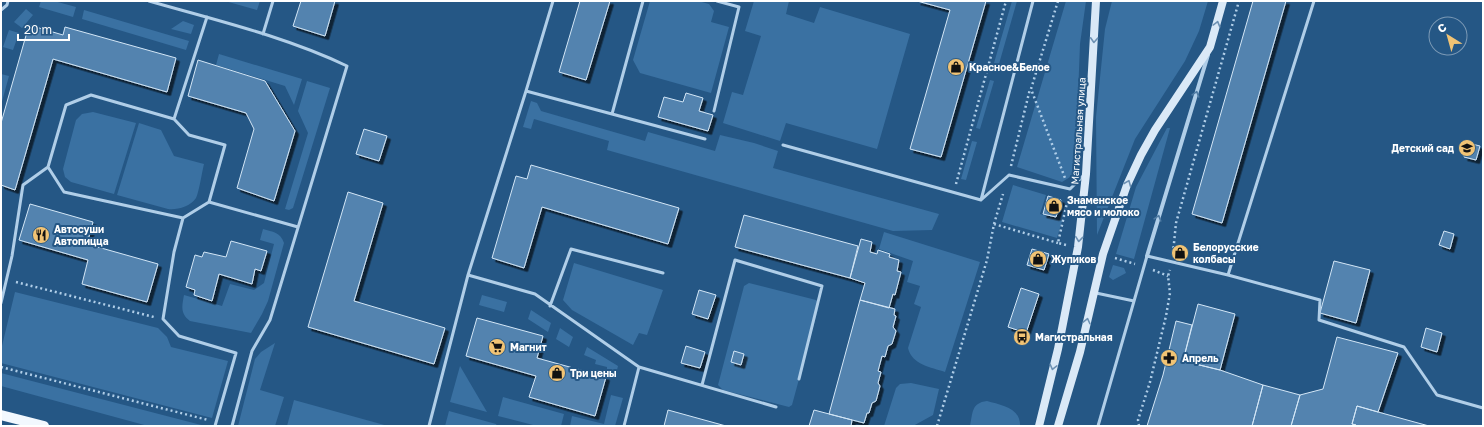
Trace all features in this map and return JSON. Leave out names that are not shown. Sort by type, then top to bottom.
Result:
[{"type":"main road","name":"Магистральная улица","points":[[1039,426],[1058,349],[1078,247],[1086,174],[1096,1]]},
{"type":"main road","points":[[1058,426],[1080,352],[1103,254],[1127,185],[1154,130],[1210,47],[1223,1]]},
{"type":"main road","points":[[1,415],[44,426]]},
{"type":"street","points":[[1147,256],[1210,47]]},
{"type":"lane","points":[[1,10],[7,5],[8,1]]},
{"type":"lane","points":[[149,1],[207,17],[318,52],[347,66],[270,320],[252,351],[232,426]]},
{"type":"lane","points":[[263,34],[273,1]]},
{"type":"lane","points":[[429,426],[468,275],[553,1]]},
{"type":"lane","points":[[612,114],[643,1]]},
{"type":"lane","points":[[714,111],[739,7],[717,1]]},
{"type":"lane","points":[[981,200],[1033,1]]},
{"type":"lane","points":[[1228,275],[1314,1]]},
{"type":"lane","points":[[174,119],[207,17]]},
{"type":"lane","points":[[526,91],[705,139]]},
{"type":"lane","points":[[1,303],[12,256],[23,185],[48,167],[66,105],[91,95],[174,119],[188,135],[225,145],[209,202],[183,218],[174,252],[162,319],[179,336],[236,352],[216,424]]},
{"type":"lane","points":[[783,145],[981,200]]},
{"type":"lane","points":[[48,167],[64,192],[183,218]]},
{"type":"lane","points":[[981,200],[1009,175],[1070,189],[1086,174]]},
{"type":"lane","points":[[209,202],[298,227]]},
{"type":"lane","points":[[550,306],[571,249],[663,273]]},
{"type":"lane","points":[[1098,426],[1147,256],[1228,275],[1320,300],[1319,320],[1404,347],[1437,395],[1483,408]]},
{"type":"lane","points":[[702,385],[735,260],[822,286],[799,379]]},
{"type":"lane","points":[[468,275],[535,294],[550,306],[639,367],[776,407]]},
{"type":"lane","points":[[1094,292],[1134,302]]},
{"type":"lane","points":[[624,426],[639,367]]},
{"type":"path","points":[[954,192],[1006,1]]},
{"type":"path","points":[[937,426],[987,260],[994,224],[1009,175],[1030,89],[1058,1]]},
{"type":"path","points":[[1138,426],[1138,420],[1166,316],[1170,293],[1168,276],[1173,262],[1176,223],[1239,1]]},
{"type":"path","points":[[1030,89],[1070,189],[1058,243]]},
{"type":"path","points":[[994,224],[1058,243],[1078,247]]},
{"type":"path","points":[[1103,254],[1168,276]]},
{"type":"path","points":[[7,279],[162,319]]},
{"type":"path","points":[[1,367],[216,424]]},
{"type":"shaded area","points":[[41,1],[54,1],[76,7],[73,17],[39,7]]},
{"type":"shaded area","points":[[225,1],[260,1],[257,10]]},
{"type":"shaded area","points":[[650,1],[698,1],[709,4],[714,11],[711,22],[729,27],[711,93],[640,73],[633,60]]},
{"type":"shaded area","points":[[754,1],[789,1],[786,14],[814,23],[820,7],[910,34],[877,149],[786,123],[780,141],[723,123],[732,92],[743,95],[761,36],[745,31]]},
{"type":"shaded area","points":[[1012,1],[1017,1],[997,71],[992,70]]},
{"type":"shaded area","points":[[1066,1],[1086,1],[1080,44],[1075,174],[1062,182],[1017,167]]},
{"type":"shaded area","points":[[1112,1],[1208,1],[1199,31],[1185,61],[1135,139],[1097,235],[1096,117],[1105,29]]},
{"type":"shaded area","points":[[26,9],[33,15],[22,28],[14,22]]},
{"type":"shaded area","points":[[84,10],[189,41],[186,50],[82,19]]},
{"type":"shaded area","points":[[183,21],[194,25],[191,34],[171,29]]},
{"type":"shaded area","points":[[9,30],[19,33],[13,50],[3,47]]},
{"type":"shaded area","points":[[219,54],[302,79],[294,105],[285,86],[216,65]]},
{"type":"shaded area","points":[[1,74],[9,76],[1,105]]},
{"type":"shaded area","points":[[990,80],[994,81],[980,129],[976,128]]},
{"type":"shaded area","points":[[307,81],[330,88],[293,208],[289,210],[285,209],[308,133],[298,111]]},
{"type":"shaded area","points":[[531,101],[537,103],[541,111],[645,141],[648,132],[715,151],[720,135],[754,143],[778,151],[773,168],[939,214],[932,230],[893,231],[607,150],[609,141],[534,119],[531,129],[523,127]]},
{"type":"shaded area","points":[[93,112],[136,123],[114,194],[71,182],[65,177],[63,169],[76,120],[82,114]]},
{"type":"shaded area","points":[[139,123],[161,130],[174,156],[204,164],[196,198],[187,206],[168,209],[117,195]]},
{"type":"shaded area","points":[[1167,128],[1170,128],[1134,259],[1116,254],[1136,187]]},
{"type":"shaded area","points":[[972,141],[977,142],[966,180],[961,179]]},
{"type":"shaded area","points":[[1013,185],[1046,195],[1040,214],[1062,221],[1057,238],[1002,222]]},
{"type":"shaded area","points":[[263,229],[278,235],[284,243],[268,301],[251,333],[190,321],[183,313],[182,306],[184,295],[222,306],[230,284],[254,290],[264,283],[274,244],[260,240]]},
{"type":"shaded area","points":[[884,232],[980,262],[945,372],[928,367],[918,362],[910,354],[908,348],[921,307],[914,304],[920,286],[907,282],[913,261],[879,249]]},
{"type":"shaded area","points":[[574,263],[663,290],[647,335],[639,333],[633,345],[572,310],[563,300]]},
{"type":"shaded area","points":[[1113,265],[1124,268],[1126,273],[1113,280],[1109,277]]},
{"type":"shaded area","points":[[749,283],[816,300],[819,303],[792,405],[789,407],[723,390],[718,385],[744,286]]},
{"type":"shaded area","points":[[15,292],[158,328],[167,337],[171,347],[228,361],[212,418],[1,363],[1,350]]},
{"type":"shaded area","points":[[482,295],[507,302],[504,312],[479,305]]},
{"type":"shaded area","points":[[531,310],[551,323],[548,332],[528,319]]},
{"type":"shaded area","points":[[560,328],[573,337],[569,347],[556,339]]},
{"type":"shaded area","points":[[275,343],[260,390],[284,397],[275,426],[238,426],[255,359],[261,352]]},
{"type":"shaded area","points":[[587,347],[618,366],[616,374],[607,371],[607,367],[595,364],[596,360],[584,355]]},
{"type":"shaded area","points":[[460,366],[487,412],[450,402]]},
{"type":"shaded area","points":[[1,373],[205,426],[148,426],[1,386]]},
{"type":"shaded area","points":[[911,383],[939,389],[933,415],[913,426],[884,426],[896,388],[900,384]]},
{"type":"shaded area","points":[[611,395],[623,398],[615,426],[570,426],[572,416],[604,424]]},
{"type":"shaded area","points":[[503,397],[564,414],[561,426],[537,426],[498,416]]},
{"type":"shaded area","points":[[294,400],[388,426],[287,426]]},
{"type":"shaded area","points":[[987,401],[1004,406],[1014,411],[1019,420],[1020,426],[970,426],[972,413],[975,406]]},
{"type":"shaded area","points":[[449,411],[496,424],[497,426],[445,426]]},
{"type":"building","points":[[301,1],[335,1],[325,36],[293,26]]},
{"type":"building","points":[[580,1],[610,1],[586,80],[559,72]]},
{"type":"building","points":[[917,1],[986,1],[941,157],[910,149],[950,10]]},
{"type":"building","points":[[1253,1],[1286,1],[1222,223],[1192,214]]},
{"type":"building","points":[[29,25],[63,35],[65,27],[176,58],[167,92],[53,59],[15,190],[1,185],[1,123]]},
{"type":"building","points":[[198,60],[265,81],[295,131],[274,201],[237,188],[254,129],[246,113],[188,96]]},
{"type":"building","points":[[686,93],[703,98],[699,111],[713,115],[708,131],[658,117],[664,97],[683,102]]},
{"type":"building","points":[[364,129],[387,136],[379,161],[356,154]]},
{"type":"building","points":[[1468,143],[1480,146],[1476,160],[1464,157]]},
{"type":"building","points":[[531,165],[679,208],[668,244],[542,207],[524,268],[492,258],[516,176],[527,179]]},
{"type":"building","points":[[348,192],[383,203],[354,301],[445,328],[434,364],[308,327]]},
{"type":"building","points":[[1048,196],[1061,200],[1056,217],[1043,214]]},
{"type":"building","points":[[30,204],[93,222],[87,244],[158,264],[147,302],[82,284],[88,260],[19,240]]},
{"type":"building","points":[[744,215],[858,246],[850,278],[735,247]]},
{"type":"building","points":[[1444,231],[1454,234],[1450,249],[1439,245]]},
{"type":"building","points":[[861,239],[872,242],[870,252],[877,254],[878,250],[890,254],[889,257],[899,260],[897,271],[901,272],[895,295],[893,294],[889,308],[860,300],[865,283],[850,278]]},
{"type":"building","points":[[231,241],[267,251],[261,271],[255,269],[252,284],[219,274],[212,301],[194,295],[195,290],[186,287],[195,255],[202,257],[204,252],[226,257]]},
{"type":"building","points":[[1032,249],[1049,254],[1044,270],[1027,265]]},
{"type":"building","points":[[1334,261],[1370,270],[1356,323],[1320,313]]},
{"type":"building","points":[[1021,288],[1039,294],[1026,333],[1008,327]]},
{"type":"building","points":[[699,290],[716,295],[708,319],[692,314]]},
{"type":"building","points":[[860,300],[895,309],[894,315],[896,316],[893,327],[896,331],[892,344],[888,346],[885,357],[882,356],[878,371],[881,372],[878,383],[880,386],[876,401],[872,403],[864,423],[829,414]]},
{"type":"building","points":[[1198,304],[1235,314],[1220,370],[1183,361]]},
{"type":"building","points":[[477,318],[543,336],[537,358],[606,377],[595,416],[529,397],[536,376],[466,356]]},
{"type":"building","points":[[1176,321],[1192,325],[1183,361],[1220,370],[1263,385],[1252,426],[1147,426],[1163,375]]},
{"type":"building","points":[[1426,328],[1442,333],[1437,352],[1421,347]]},
{"type":"building","points":[[1337,337],[1398,353],[1378,412],[1357,406],[1352,424],[1356,426],[1291,426],[1300,395],[1323,389]]},
{"type":"building","points":[[686,346],[705,352],[700,368],[681,363]]},
{"type":"building","points":[[734,351],[744,354],[741,365],[731,362]]},
{"type":"building","points":[[1263,385],[1300,395],[1291,426],[1252,426]]},
{"type":"building","points":[[1357,406],[1429,426],[1356,426],[1352,424]]},
{"type":"building","points":[[668,410],[726,426],[664,426]]},
{"type":"building","points":[[814,410],[852,420],[851,426],[809,426]]},
{"type":"place","name":"Красное&Белое","points":[[956,67]]},
{"type":"place","name":"Детский сад","points":[[1467,148]]},
{"type":"place","name":"Знаменское мясо и молоко","points":[[1054,206]]},
{"type":"place","name":"Автосуши Автопицца","points":[[41,235]]},
{"type":"place","name":"Белорусские колбасы","points":[[1180,253]]},
{"type":"place","name":"Жупиков","points":[[1038,259]]},
{"type":"place","name":"Магистральная","points":[[1022,337]]},
{"type":"place","name":"Магнит","points":[[497,347]]},
{"type":"place","name":"Апрель","points":[[1169,358]]},
{"type":"place","name":"Три цены","points":[[557,373]]}]
